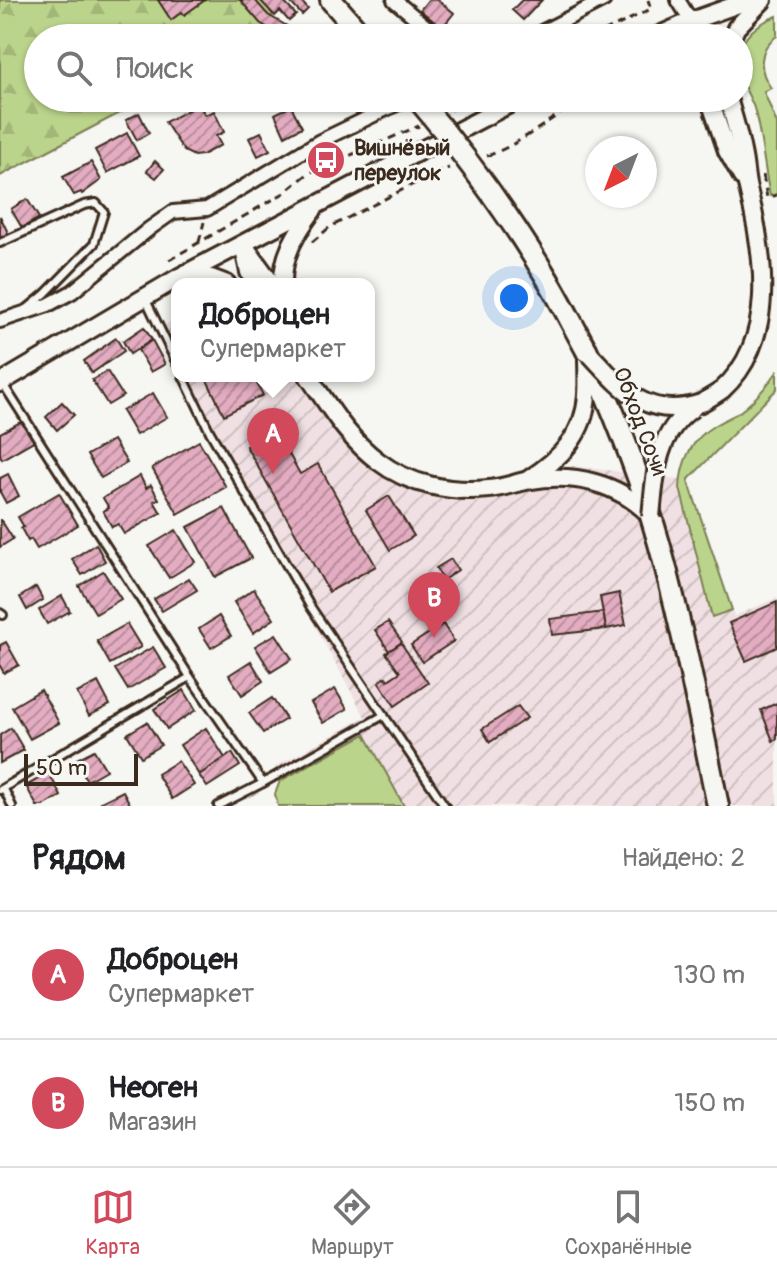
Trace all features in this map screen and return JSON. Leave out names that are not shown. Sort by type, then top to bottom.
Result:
[{"type":"highway","points":[[331,0],[352,24]]},
{"type":"highway","name":"Обход Сочи","points":[[429,112],[505,214],[548,281],[587,351],[607,396],[632,460],[669,582],[718,806]]},
{"type":"main road","points":[[704,24],[750,0]]},
{"type":"main road","points":[[740,24],[763,0]]},
{"type":"main road","points":[[177,278],[494,112]]},
{"type":"main road","points":[[714,112],[727,151],[747,186]]},
{"type":"main road","points":[[651,517],[656,472],[666,437],[683,414],[722,390],[738,375],[752,357],[761,337],[768,292],[765,263],[732,112]]},
{"type":"main road","points":[[283,278],[288,251],[298,230],[317,204]]},
{"type":"main road","points":[[243,244],[252,278]]},
{"type":"main road","points":[[243,244],[268,278]]},
{"type":"main road","points":[[181,276],[211,278]]},
{"type":"main road","points":[[1,383],[171,282]]},
{"type":"main road","points":[[587,351],[635,398],[655,407],[671,409],[701,403]]},
{"type":"main road","points":[[314,382],[332,414],[351,437],[378,461],[404,477],[463,490],[513,485],[550,465],[576,433],[587,395],[587,351]]},
{"type":"main road","points":[[527,480],[579,478],[602,484],[640,505],[651,517]]},
{"type":"street","points":[[394,0],[421,24]]},
{"type":"street","points":[[557,24],[604,0]]},
{"type":"street","points":[[678,0],[689,24]]},
{"type":"street","points":[[0,321],[48,305],[72,292],[173,212],[207,209],[320,141],[380,112]]},
{"type":"lane","points":[[0,243],[84,205],[96,203],[104,212],[94,244],[22,313]]},
{"type":"lane","points":[[145,296],[171,351]]},
{"type":"lane","points":[[186,382],[210,432],[310,606],[445,806]]},
{"type":"lane","points":[[1,383],[190,677],[263,783]]},
{"type":"lane","points":[[12,806],[2,789],[190,677]]},
{"type":"lane","points":[[218,806],[384,715]]},
{"type":"path","points":[[620,24],[651,9],[648,0]]},
{"type":"path","points":[[487,156],[522,138],[561,112]]},
{"type":"path","points":[[169,260],[284,193],[309,173],[423,124]]},
{"type":"path","points":[[305,250],[330,227],[450,167]]},
{"type":"path","points":[[770,198],[777,195]]},
{"type":"path","points":[[199,242],[207,209]]},
{"type":"shaded area","points":[[171,322],[171,364],[153,331]]},
{"type":"shaded area","points":[[181,382],[303,382],[377,466],[443,495],[572,466],[687,480],[734,616],[777,598],[777,806],[283,806],[275,767],[365,717]]},
{"type":"green space","points":[[0,0],[276,0],[270,24],[24,24],[24,112],[121,112],[0,176]]},
{"type":"green space","points":[[777,16],[777,36],[766,47],[762,60],[771,88],[764,92],[777,124],[777,194],[770,196],[753,107],[753,30]]},
{"type":"green space","points":[[777,372],[777,389],[688,480],[732,610],[712,617],[680,488],[683,469],[689,452],[700,437],[744,409]]},
{"type":"green space","points":[[365,734],[404,806],[278,806],[275,794],[280,781]]},
{"type":"building","points":[[158,0],[205,0],[171,20]]},
{"type":"building","points":[[240,0],[255,0],[268,15],[284,24],[260,23]]},
{"type":"building","points":[[260,0],[282,0],[296,15],[289,21],[280,11],[275,16]]},
{"type":"building","points":[[288,0],[300,0],[308,9],[302,15]]},
{"type":"building","points":[[428,0],[438,0],[454,13],[445,24],[437,24],[420,10]]},
{"type":"building","points":[[522,0],[542,0],[523,20],[512,10]]},
{"type":"building","points":[[184,112],[203,112],[205,115],[214,112],[224,132],[216,136],[221,145],[194,156],[184,151],[165,122]]},
{"type":"building","points":[[294,112],[302,127],[285,136],[275,114]]},
{"type":"building","points":[[139,113],[149,133],[137,140],[126,120]]},
{"type":"building","points":[[261,132],[270,150],[258,156],[249,138]]},
{"type":"building","points":[[127,133],[139,156],[107,173],[95,150]]},
{"type":"building","points":[[155,161],[164,169],[156,178],[147,171]]},
{"type":"building","points":[[91,162],[101,180],[82,194],[74,195],[63,177]]},
{"type":"building","points":[[27,199],[39,218],[22,228],[11,209]]},
{"type":"building","points":[[0,216],[9,235],[0,239]]},
{"type":"building","points":[[144,327],[152,340],[130,354],[123,341]]},
{"type":"building","points":[[116,338],[124,351],[92,373],[84,361]]},
{"type":"building","points":[[152,340],[165,364],[151,372],[138,350]]},
{"type":"building","points":[[107,371],[123,396],[108,405],[92,380]]},
{"type":"building","points":[[208,382],[256,382],[263,395],[224,415]]},
{"type":"building","points":[[153,393],[167,417],[136,435],[122,411]]},
{"type":"building","points":[[62,402],[74,415],[57,430],[46,417]]},
{"type":"building","points":[[24,420],[35,440],[2,459],[0,433]]},
{"type":"building","points":[[275,429],[300,474],[318,464],[376,566],[329,592],[246,446]]},
{"type":"building","points":[[113,440],[127,463],[101,478],[87,455]]},
{"type":"building","points":[[199,441],[226,487],[178,514],[152,468]]},
{"type":"building","points":[[8,474],[19,496],[6,503],[0,492],[0,478]]},
{"type":"building","points":[[140,476],[146,488],[151,485],[159,499],[154,501],[161,513],[124,534],[118,524],[112,527],[103,511],[109,508],[103,498]]},
{"type":"building","points":[[59,493],[78,525],[37,549],[31,539],[28,541],[18,517]]},
{"type":"building","points":[[389,496],[414,536],[390,550],[366,510]]},
{"type":"building","points":[[224,508],[251,558],[215,577],[188,527]]},
{"type":"building","points":[[0,520],[13,539],[0,547]]},
{"type":"building","points":[[176,530],[195,562],[169,578],[149,546]]},
{"type":"building","points":[[96,544],[105,561],[82,575],[72,559]]},
{"type":"building","points":[[451,559],[458,570],[443,580],[436,568]]},
{"type":"building","points":[[103,571],[121,599],[96,614],[79,586]]},
{"type":"building","points":[[189,578],[197,590],[162,611],[154,599]]},
{"type":"building","points":[[36,587],[43,600],[27,610],[20,597]]},
{"type":"building","points":[[254,589],[274,619],[253,633],[234,602]]},
{"type":"building","points":[[619,593],[626,625],[606,629],[600,597]]},
{"type":"building","points":[[62,596],[70,611],[47,624],[39,610]]},
{"type":"building","points":[[777,602],[777,647],[746,661],[729,623]]},
{"type":"building","points":[[603,612],[606,629],[552,635],[550,619]]},
{"type":"building","points":[[219,616],[231,636],[211,648],[199,629]]},
{"type":"building","points":[[388,622],[402,642],[389,651],[375,630]]},
{"type":"building","points":[[127,624],[141,647],[110,664],[97,641]]},
{"type":"building","points":[[443,624],[454,641],[422,662],[411,645]]},
{"type":"building","points":[[276,634],[292,659],[271,672],[255,646]]},
{"type":"building","points":[[6,642],[19,665],[4,673],[0,666],[0,645]]},
{"type":"building","points":[[401,643],[428,683],[395,706],[379,682],[400,672],[386,653]]},
{"type":"building","points":[[153,647],[166,668],[128,690],[115,669]]},
{"type":"building","points":[[251,661],[263,681],[242,695],[229,675]]},
{"type":"building","points":[[98,682],[110,705],[89,716],[77,693]]},
{"type":"building","points":[[335,689],[347,709],[323,723],[311,703]]},
{"type":"building","points":[[41,690],[59,723],[30,739],[12,707]]},
{"type":"building","points":[[184,690],[196,710],[167,729],[154,709]]},
{"type":"building","points":[[272,698],[286,719],[263,733],[249,713]]},
{"type":"building","points":[[777,703],[777,739],[773,741],[761,710]]},
{"type":"building","points":[[518,706],[527,718],[490,742],[482,729]]},
{"type":"building","points":[[147,722],[161,745],[141,757],[127,734]]},
{"type":"building","points":[[11,728],[24,750],[0,763],[0,735]]},
{"type":"building","points":[[206,728],[225,758],[199,775],[180,745]]},
{"type":"building","points":[[94,750],[106,770],[87,781],[75,760]]},
{"type":"building","points":[[232,753],[240,766],[207,787],[199,775]]},
{"type":"building","points":[[178,761],[194,785],[172,799],[157,774]]},
{"type":"building","points":[[49,773],[61,796],[37,806],[26,786]]},
{"type":"building","points":[[123,791],[131,806],[103,806],[101,802]]},
{"type":"place","name":"Вишнёвый переулок","points":[[326,160]]},
{"type":"place","name":"Доброцен","points":[[273,474]]},
{"type":"place","name":"Неоген","points":[[434,638]]}]
